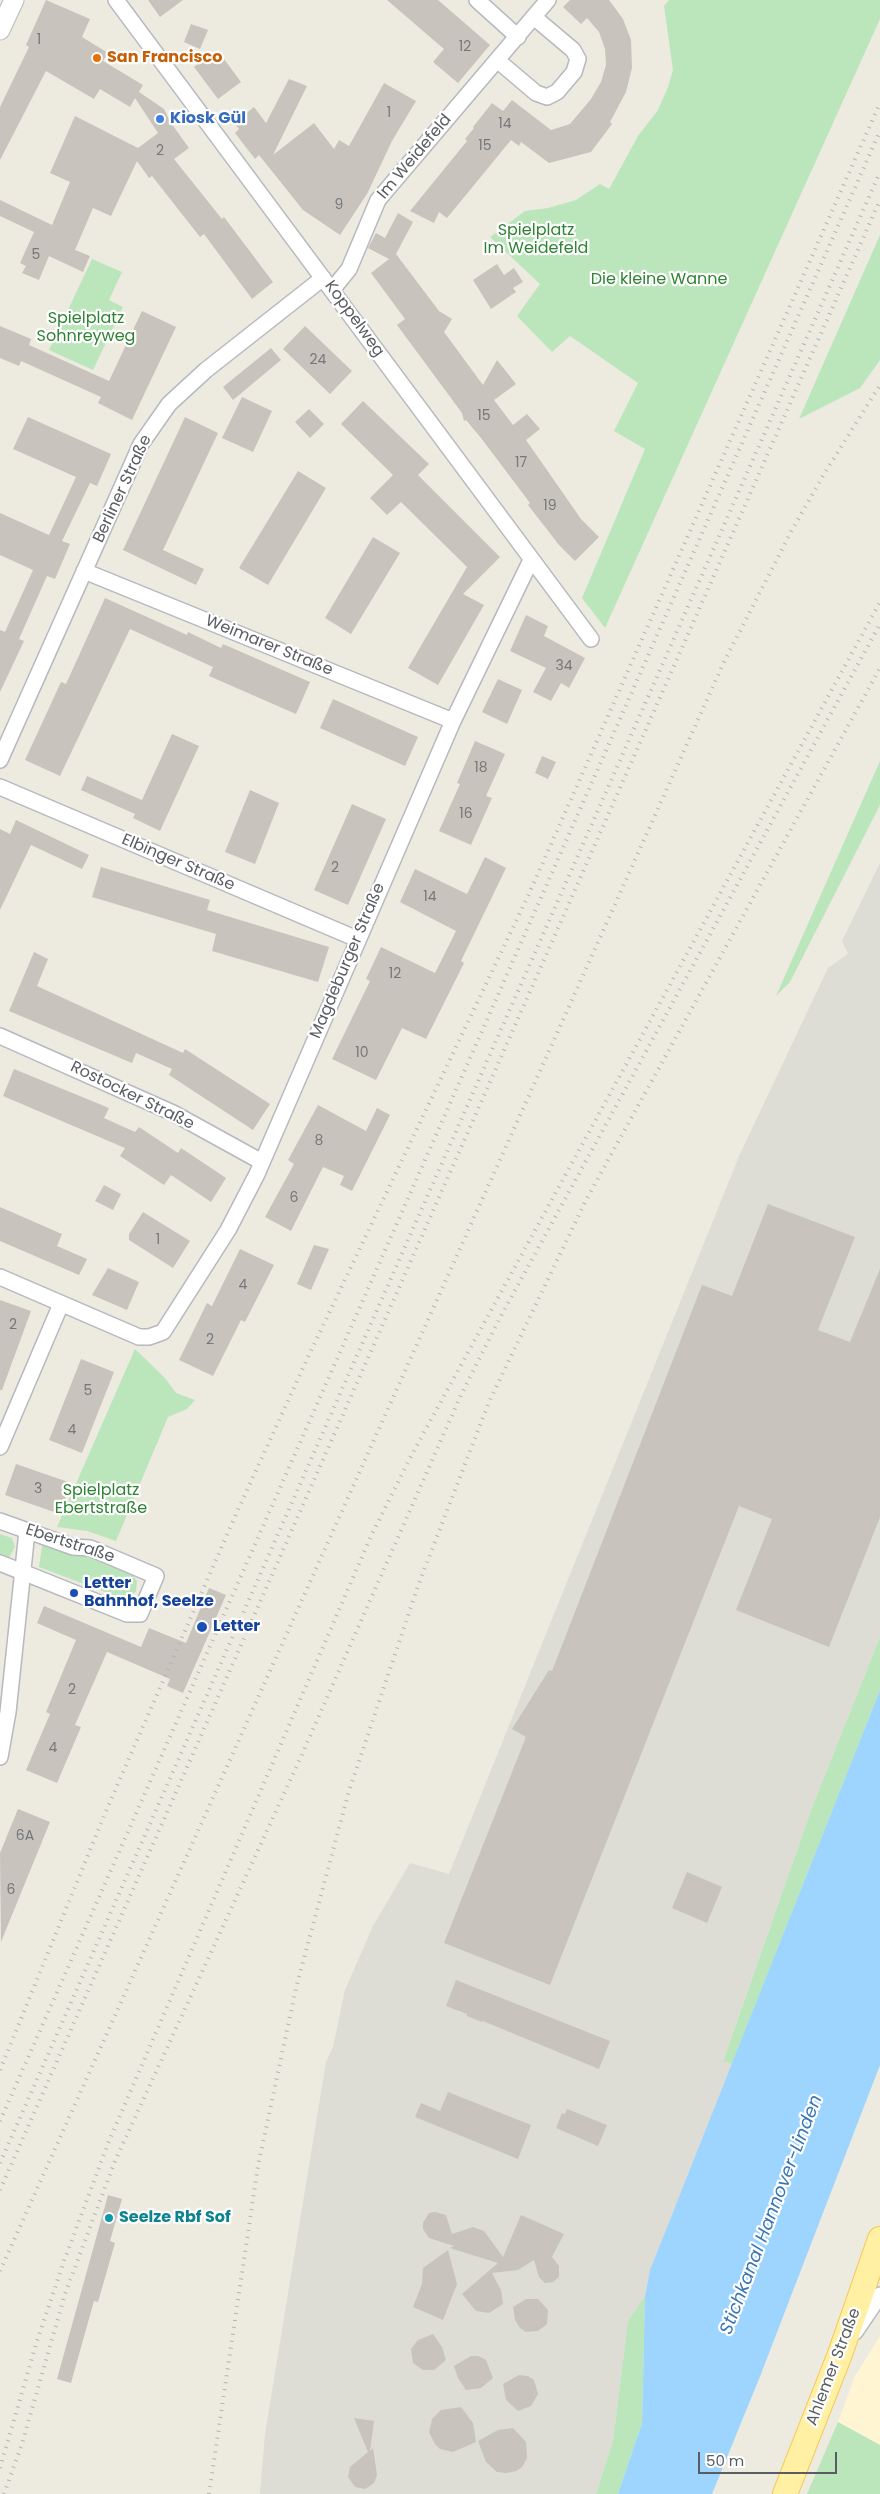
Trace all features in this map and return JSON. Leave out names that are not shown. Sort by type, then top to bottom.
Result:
[{"type":"main road","name":"Ahlemer Straße","points":[[785,2494],[840,2354],[880,2239]]},
{"type":"street","points":[[0,30],[14,0]]},
{"type":"street","name":"Koppelweg","points":[[116,0],[591,639]]},
{"type":"street","points":[[477,0],[518,37]]},
{"type":"street","name":"Im Weidefeld","points":[[328,284],[349,269],[378,200],[535,18],[548,0]]},
{"type":"street","points":[[498,60],[536,94],[547,97],[557,92],[574,72],[578,59],[573,50],[535,18]]},
{"type":"street","name":"Berliner Straße","points":[[0,760],[141,444],[169,404],[206,370],[328,284]]},
{"type":"street","name":"Magdeburger Straße","points":[[61,1304],[139,1337],[149,1337],[163,1332],[228,1230],[262,1162],[453,721],[531,560]]},
{"type":"street","name":"Weimarer Straße","points":[[84,571],[453,721]]},
{"type":"street","name":"Elbinger Straße","points":[[0,787],[357,939]]},
{"type":"street","name":"Rostocker Straße","points":[[0,1036],[173,1113],[262,1162]]},
{"type":"street","points":[[0,1276],[61,1304],[0,1447]]},
{"type":"street","name":"Ebertstraße","points":[[0,1522],[73,1547],[90,1548],[156,1576],[140,1614],[127,1614],[0,1563]]},
{"type":"street","points":[[0,1757],[8,1712],[27,1531]]},
{"type":"street","points":[[840,2354],[880,2295]]},
{"type":"shaded area","points":[[880,863],[880,1637],[813,1805],[723,2060],[732,2064],[650,2270],[645,2296],[628,2321],[613,2441],[596,2494],[260,2494],[265,2434],[326,2062],[333,2047],[345,1990],[373,1926],[410,1863],[449,1874],[740,1154],[828,968],[848,954],[842,941]]},
{"type":"shaded area","points":[[880,2336],[880,2445],[838,2422],[855,2376]]},
{"type":"green space","name":"Die kleine Wanne","points":[[669,0],[880,0],[880,19],[605,628],[582,598],[645,449],[614,431],[638,383],[570,336],[552,352],[517,316],[540,284],[490,237],[525,211],[548,208],[576,200],[600,184],[609,189],[638,136],[658,110],[668,87],[673,70],[664,6]]},
{"type":"green space","points":[[880,235],[880,360],[860,388],[799,419]]},
{"type":"green space","name":"Spielplatz Sohnreyweg","points":[[92,259],[122,272],[109,300],[123,307],[93,370],[49,350]]},
{"type":"green space","points":[[880,761],[880,805],[790,982],[776,996]]},
{"type":"green space","name":"Spielplatz Ebertstraße","points":[[135,1349],[165,1378],[176,1393],[195,1400],[187,1409],[168,1417],[116,1541],[87,1531],[57,1527]]},
{"type":"green space","points":[[0,1534],[12,1538],[15,1547],[9,1558],[0,1555]]},
{"type":"green space","points":[[43,1540],[131,1573],[137,1581],[136,1592],[121,1598],[39,1567]]},
{"type":"green space","points":[[880,1637],[880,1690],[732,2064],[723,2061],[813,1805]]},
{"type":"green space","points":[[645,2296],[642,2423],[618,2494],[596,2494],[613,2441],[628,2321]]},
{"type":"green space","points":[[838,2422],[880,2445],[880,2494],[807,2494]]},
{"type":"water","name":"Stichkanal Hannover-Linden","points":[[880,1690],[880,2065],[759,2379],[712,2494],[618,2494],[642,2423],[645,2296],[650,2270]]},
{"type":"building","points":[[46,0],[90,19],[82,37],[108,53],[103,61],[143,85],[139,92],[164,109],[171,123],[189,148],[174,159],[222,219],[224,217],[273,282],[252,299],[204,234],[200,237],[152,176],[149,178],[137,161],[111,216],[93,208],[75,250],[90,256],[83,272],[49,256],[39,280],[22,273],[26,266],[20,263],[34,232],[0,216],[0,200],[52,225],[70,182],[50,173],[75,116],[138,148],[158,133],[135,98],[130,107],[100,89],[94,99],[46,71],[0,160],[0,107],[29,47],[26,45]]},
{"type":"building","points":[[148,0],[183,0],[160,17]]},
{"type":"building","points":[[387,0],[438,0],[490,45],[458,83],[433,62],[444,49]]},
{"type":"building","points":[[570,0],[609,0],[623,19],[631,40],[632,68],[626,92],[610,122],[612,124],[591,152],[549,163],[521,142],[519,146],[511,140],[447,218],[439,212],[434,223],[410,211],[467,141],[465,139],[492,103],[503,111],[512,100],[551,130],[570,124],[591,99],[601,82],[606,65],[605,49],[599,32],[587,18],[581,24],[563,7]]},
{"type":"building","points":[[191,24],[208,30],[200,49],[184,42]]},
{"type":"building","points":[[212,53],[219,63],[224,59],[241,82],[218,99],[194,67]]},
{"type":"building","points":[[289,79],[307,86],[273,155],[314,123],[334,149],[339,140],[349,146],[384,83],[416,101],[392,141],[367,194],[340,235],[303,210],[259,155],[255,159],[235,133],[239,129],[234,123],[254,107],[266,123]]},
{"type":"building","points":[[398,213],[413,222],[396,254],[439,311],[452,319],[444,332],[483,385],[497,360],[516,384],[494,400],[513,425],[527,414],[540,429],[526,440],[581,519],[599,537],[575,561],[559,545],[528,505],[530,503],[481,438],[466,420],[464,421],[462,413],[397,325],[405,319],[371,273],[389,259],[368,248],[376,233],[385,238]]},
{"type":"building","points":[[497,264],[504,275],[514,268],[523,282],[513,288],[516,292],[491,309],[473,280]]},
{"type":"building","points":[[142,311],[176,327],[132,420],[98,403],[101,397],[21,361],[19,366],[0,358],[0,326],[31,339],[29,345],[109,381]]},
{"type":"building","points":[[305,326],[352,371],[330,394],[283,349]]},
{"type":"building","points":[[271,348],[281,360],[233,400],[223,387]]},
{"type":"building","points":[[242,397],[272,411],[253,452],[222,438]]},
{"type":"building","points":[[363,401],[429,464],[418,475],[500,557],[463,594],[484,605],[438,685],[408,668],[467,567],[401,502],[387,515],[370,498],[393,475],[341,424]]},
{"type":"building","points":[[309,409],[324,424],[310,438],[295,422]]},
{"type":"building","points":[[28,417],[111,454],[97,486],[90,483],[62,541],[70,544],[55,579],[47,576],[19,639],[24,641],[0,692],[0,630],[5,632],[33,570],[0,555],[0,513],[49,535],[76,477],[13,449]]},
{"type":"building","points":[[185,417],[218,433],[163,550],[204,569],[196,585],[123,550]]},
{"type":"building","points":[[298,471],[326,488],[268,585],[239,568]]},
{"type":"building","points":[[373,537],[400,553],[351,634],[325,618]]},
{"type":"building","points":[[105,598],[187,635],[188,632],[221,648],[223,644],[310,682],[296,714],[209,676],[213,667],[130,629],[60,776],[25,760],[61,682],[66,684]]},
{"type":"building","points":[[526,615],[548,626],[544,636],[585,658],[569,688],[561,683],[551,701],[533,692],[546,668],[510,651]]},
{"type":"building","points":[[498,679],[522,690],[507,724],[482,712]]},
{"type":"building","points":[[333,699],[418,737],[405,766],[320,728]]},
{"type":"building","points":[[172,734],[199,746],[160,831],[133,818],[135,814],[81,790],[87,776],[142,800]]},
{"type":"building","points":[[475,741],[505,754],[486,796],[492,798],[471,845],[439,831],[460,784],[457,783]]},
{"type":"building","points":[[542,756],[556,762],[548,779],[535,773]]},
{"type":"building","points":[[250,790],[279,803],[255,864],[225,852]]},
{"type":"building","points":[[352,804],[386,819],[348,905],[314,890]]},
{"type":"building","points":[[16,820],[89,855],[82,869],[31,845],[0,910],[0,829],[10,834]]},
{"type":"building","points":[[485,857],[506,868],[461,961],[464,963],[426,1039],[402,1028],[376,1080],[332,1059],[370,981],[366,979],[381,947],[435,973],[456,931],[400,902],[415,869],[467,894]]},
{"type":"building","points":[[101,867],[210,900],[207,910],[329,947],[318,982],[212,951],[216,934],[92,897]]},
{"type":"building","points":[[34,952],[48,959],[37,986],[183,1053],[185,1049],[270,1104],[253,1130],[169,1075],[172,1069],[136,1053],[132,1063],[9,1011]]},
{"type":"building","points":[[14,1069],[109,1108],[104,1118],[135,1132],[139,1127],[178,1153],[181,1148],[226,1178],[211,1202],[171,1175],[164,1185],[120,1156],[125,1148],[3,1096]]},
{"type":"building","points":[[318,1105],[366,1131],[377,1108],[390,1115],[352,1191],[340,1185],[344,1176],[323,1167],[291,1231],[265,1217],[294,1164],[288,1160]]},
{"type":"building","points":[[104,1185],[121,1194],[113,1210],[95,1201]]},
{"type":"building","points":[[768,1204],[855,1237],[818,1330],[850,1342],[880,1269],[880,1517],[829,1647],[736,1610],[772,1519],[739,1506],[550,1985],[444,1943],[526,1737],[512,1729],[549,1670],[552,1671],[702,1285],[732,1296]]},
{"type":"building","points":[[0,1207],[62,1234],[57,1246],[87,1259],[79,1275],[0,1241]]},
{"type":"building","points":[[143,1212],[190,1241],[173,1268],[129,1240],[129,1234]]},
{"type":"building","points":[[314,1245],[329,1249],[311,1290],[297,1284]]},
{"type":"building","points":[[240,1249],[274,1265],[245,1322],[241,1320],[213,1376],[179,1360],[207,1303],[212,1306]]},
{"type":"building","points":[[108,1268],[139,1282],[127,1310],[92,1295]]},
{"type":"building","points":[[0,1300],[31,1311],[2,1390],[0,1390]]},
{"type":"building","points":[[81,1359],[114,1372],[82,1453],[49,1440]]},
{"type":"building","points":[[16,1464],[71,1483],[60,1514],[5,1495]]},
{"type":"building","points":[[209,1588],[226,1595],[183,1693],[167,1686],[170,1679],[107,1652],[75,1725],[81,1727],[57,1783],[26,1770],[50,1714],[46,1712],[76,1640],[37,1623],[44,1606],[141,1647],[149,1628],[186,1643]]},
{"type":"building","points":[[18,1809],[50,1822],[1,1942],[0,1853]]},
{"type":"building","points":[[687,1872],[722,1887],[707,1923],[672,1908]]},
{"type":"building","points":[[456,1980],[610,2041],[599,2069],[446,2006]]},
{"type":"building","points":[[448,2092],[531,2125],[518,2159],[415,2117],[421,2103],[440,2111]]},
{"type":"building","points":[[567,2109],[607,2125],[598,2146],[556,2128],[562,2113],[565,2114]]},
{"type":"building","points":[[108,2195],[122,2199],[110,2241],[115,2243],[98,2302],[94,2301],[71,2383],[57,2379]]},
{"type":"building","points":[[435,2212],[446,2215],[452,2234],[473,2227],[484,2231],[503,2257],[521,2215],[564,2234],[552,2257],[559,2266],[559,2277],[553,2282],[545,2283],[539,2277],[534,2260],[518,2270],[492,2273],[501,2290],[503,2304],[489,2313],[476,2311],[462,2294],[498,2263],[450,2248],[454,2246],[429,2238],[423,2229],[423,2223],[429,2213]]},
{"type":"building","points":[[448,2250],[457,2284],[443,2320],[413,2307],[422,2284],[423,2268]]},
{"type":"building","points":[[526,2299],[538,2299],[548,2310],[547,2324],[538,2331],[526,2332],[520,2328],[515,2320],[513,2307]]},
{"type":"building","points":[[433,2334],[442,2347],[446,2360],[434,2370],[423,2370],[413,2363],[411,2349],[418,2340]]},
{"type":"building","points":[[471,2356],[478,2356],[486,2360],[493,2378],[481,2388],[466,2390],[458,2378],[454,2366]]},
{"type":"building","points":[[519,2375],[528,2376],[534,2380],[538,2394],[531,2406],[518,2411],[506,2400],[503,2384]]},
{"type":"building","points":[[461,2407],[473,2423],[476,2442],[453,2452],[440,2449],[429,2432],[432,2419],[441,2410]]},
{"type":"building","points":[[354,2418],[374,2421],[370,2451],[373,2448],[377,2475],[374,2483],[365,2489],[355,2487],[348,2477],[350,2467],[368,2452]]},
{"type":"building","points":[[513,2428],[526,2442],[527,2458],[522,2467],[516,2471],[497,2472],[486,2462],[478,2441],[498,2430]]},
{"type":"railway","points":[[0,2070],[106,1811],[237,1512],[309,1355],[528,896],[880,103]]},
{"type":"railway","points":[[0,2121],[880,131]]},
{"type":"railway","points":[[0,2163],[880,172]]},
{"type":"railway","points":[[0,2190],[880,200]]},
{"type":"railway","points":[[0,2271],[724,662],[792,530],[824,474],[880,385]]},
{"type":"railway","points":[[0,2468],[36,2344],[64,2261],[109,2141],[371,1536],[410,1458],[880,602]]},
{"type":"railway","points":[[4,2494],[22,2444],[65,2294],[115,2161],[299,1761],[461,1395],[501,1316],[880,624]]},
{"type":"railway","points":[[209,2494],[258,2166],[296,1988],[349,1791],[419,1583],[489,1402],[586,1200],[880,668]]},
{"type":"place","name":"San Francisco","points":[[97,58]]},
{"type":"place","name":"Kiosk Gül","points":[[160,119]]},
{"type":"place","name":"Letter Bahnhof, Seelze","points":[[74,1593]]},
{"type":"place","name":"Letter","points":[[202,1627]]},
{"type":"place","name":"Seelze Rbf Sof","points":[[109,2218]]},
{"type":"park label","name":"Spielplatz Im Weidefeld","points":[[536,240]]}]
